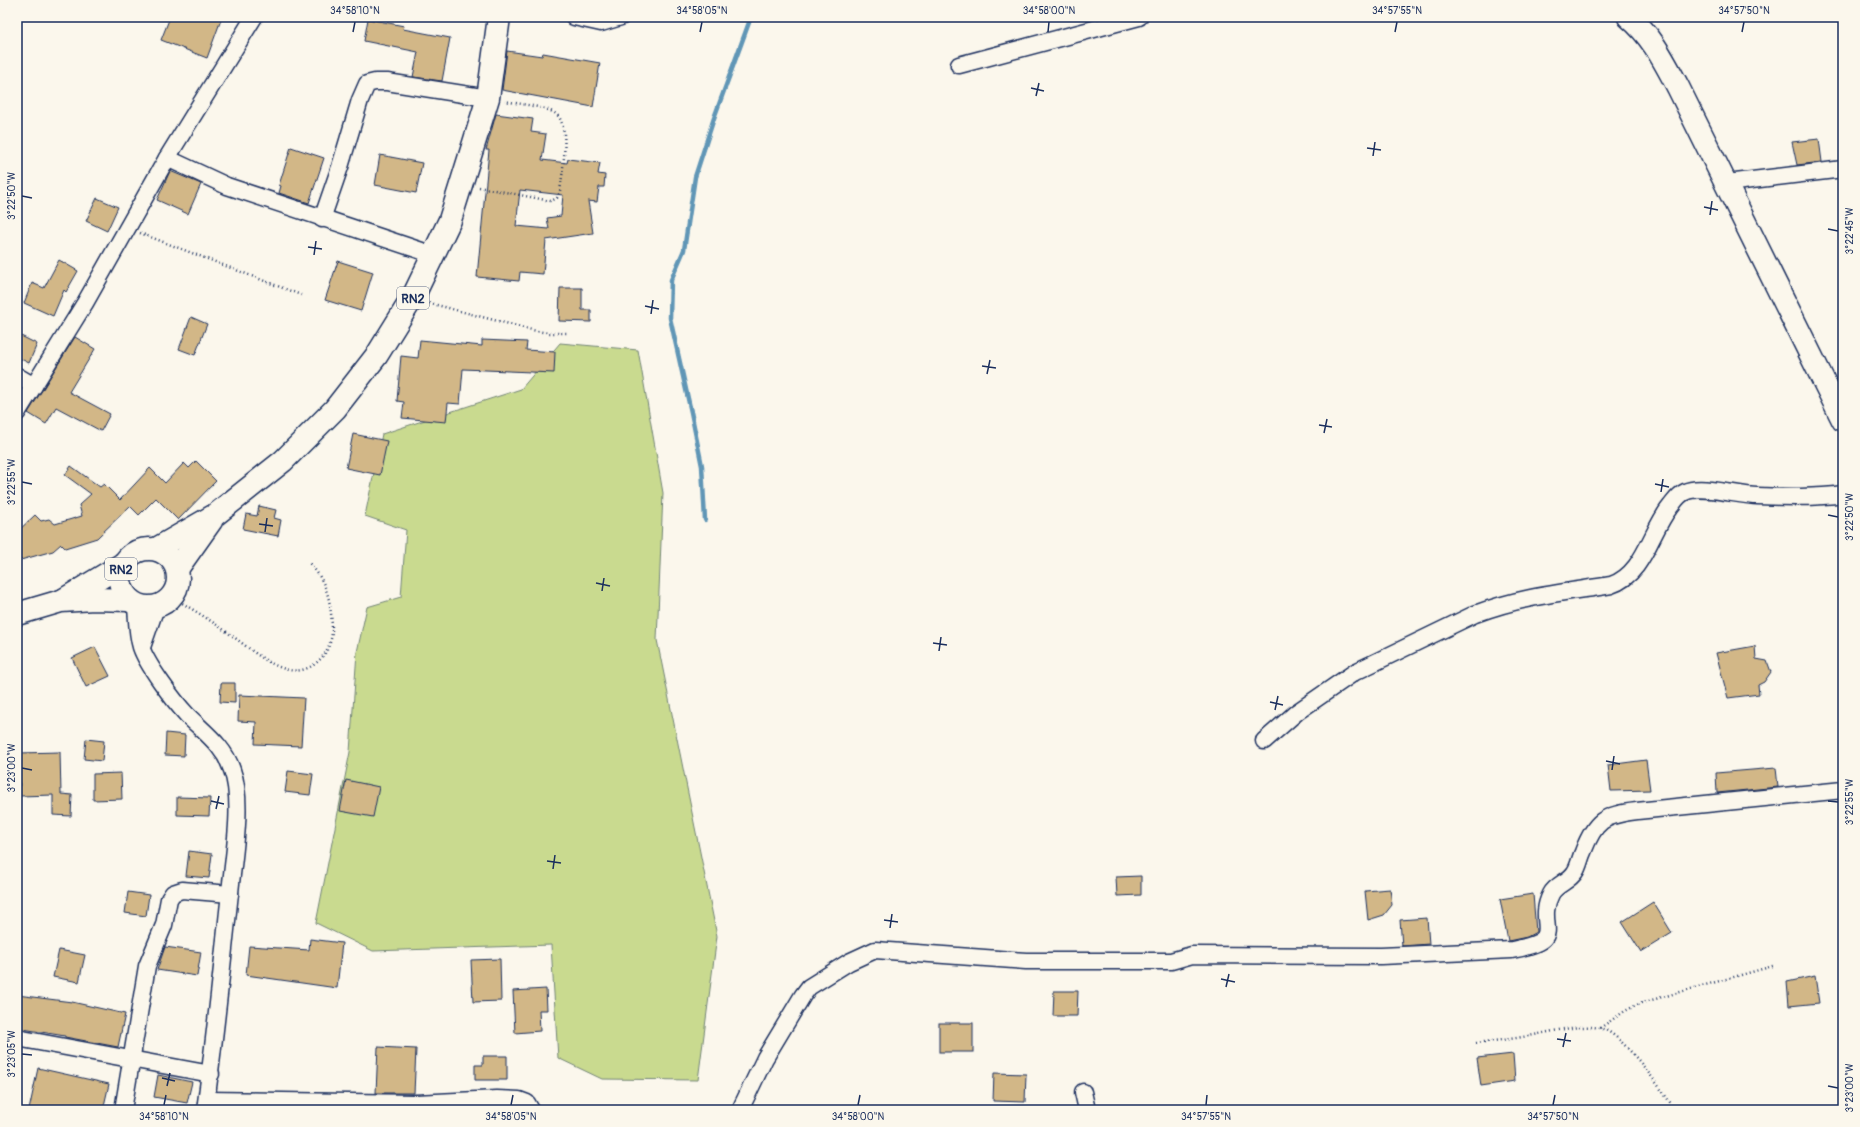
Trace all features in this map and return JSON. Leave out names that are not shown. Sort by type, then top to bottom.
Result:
[{"type":"main road","name":"RN2","points":[[156,550],[215,515],[283,461],[335,409],[377,355],[413,297],[450,220],[488,98],[499,17]]},
{"type":"main road","points":[[1629,17],[1654,43],[1727,183],[1843,420]]},
{"type":"main road","name":"RN2","points":[[61,601],[123,564],[137,551],[146,549],[156,550],[169,557],[177,569],[215,515]]},
{"type":"main road","name":"RN2","points":[[123,564],[120,574],[120,583],[123,592],[148,602]]},
{"type":"main road","points":[[148,602],[178,583],[177,569]]},
{"type":"main road","name":"RN2","points":[[17,614],[61,601],[94,599],[148,602]]},
{"type":"street","points":[[17,413],[129,228],[167,158],[254,17]]},
{"type":"street","points":[[574,17],[601,23],[621,17]]},
{"type":"street","points":[[959,65],[1139,17]]},
{"type":"street","points":[[322,219],[340,167],[360,100],[367,84],[387,82],[488,98]]},
{"type":"street","points":[[167,158],[228,186],[322,219],[434,255]]},
{"type":"street","points":[[1727,183],[1843,169]]},
{"type":"street","points":[[17,376],[34,386]]},
{"type":"street","points":[[1264,741],[1297,712],[1355,672],[1476,614],[1496,606],[1538,596],[1611,585],[1620,582],[1637,566],[1664,515],[1679,495],[1687,490],[1700,489],[1758,496],[1818,496],[1843,494]]},
{"type":"street","points":[[148,602],[138,636],[142,649],[163,684],[187,714],[217,743],[228,759],[233,772],[238,804],[211,1074],[206,1105],[347,1106],[508,1099],[527,1103],[531,1110]]},
{"type":"street","points":[[740,1110],[765,1058],[794,1006],[809,987],[849,962],[875,950],[943,954],[1003,960],[1109,962],[1171,961],[1192,955],[1381,956],[1512,950],[1532,946],[1544,939],[1547,933],[1547,910],[1551,893],[1554,888],[1574,874],[1588,838],[1600,821],[1606,817],[1636,810],[1843,790]]},
{"type":"street","points":[[123,1110],[147,966],[164,925],[169,899],[173,893],[182,890],[230,894]]},
{"type":"street","points":[[17,1038],[211,1074]]},
{"type":"street","points":[[1083,1092],[1087,1110]]},
{"type":"path","points":[[461,184],[551,201],[557,198],[560,192],[565,132],[562,120],[555,113],[531,106],[488,98]]},
{"type":"path","points":[[129,228],[301,295]]},
{"type":"path","points":[[413,297],[439,307],[532,330],[548,333],[568,332]]},
{"type":"path","points":[[148,602],[231,634],[271,664],[291,670],[306,668],[315,664],[324,657],[330,645],[332,631],[325,584],[317,571],[308,562]]},
{"type":"path","points":[[1600,1028],[1625,1011],[1641,1003],[1773,966]]},
{"type":"path","points":[[1476,1043],[1575,1029],[1600,1028],[1609,1031],[1627,1048],[1658,1085],[1675,1110]]},
{"type":"green space","points":[[560,343],[638,350],[663,493],[657,640],[717,936],[698,1080],[602,1079],[558,1058],[551,945],[373,951],[316,923],[350,752],[357,652],[367,607],[401,597],[406,530],[365,516],[382,434],[521,389]]},
{"type":"building","points":[[170,17],[222,17],[207,58],[161,40]]},
{"type":"building","points":[[368,19],[404,26],[403,29],[450,38],[442,81],[413,77],[418,52],[364,41]]},
{"type":"building","points":[[507,51],[542,56],[543,53],[600,63],[593,107],[502,90]]},
{"type":"building","points":[[496,114],[533,119],[531,132],[546,134],[542,160],[567,163],[568,159],[600,163],[598,174],[605,175],[604,187],[599,187],[597,202],[588,201],[593,233],[546,240],[543,274],[520,272],[519,281],[477,277],[489,150],[486,150]],"holes":[[[520,190],[563,195],[561,216],[547,218],[549,229],[516,226]]]},
{"type":"building","points":[[1819,139],[1822,162],[1797,165],[1792,142]]},
{"type":"building","points":[[291,147],[324,158],[309,203],[279,193],[281,186],[279,185]]},
{"type":"building","points":[[380,155],[422,163],[416,193],[375,185]]},
{"type":"building","points":[[170,171],[201,184],[188,214],[157,200]]},
{"type":"building","points":[[97,198],[118,207],[107,231],[86,221]]},
{"type":"building","points":[[59,260],[78,271],[66,292],[64,290],[53,316],[24,303],[32,283],[44,288]]},
{"type":"building","points":[[338,261],[373,272],[361,311],[325,300]]},
{"type":"building","points":[[560,288],[582,288],[582,310],[591,310],[591,322],[559,321]]},
{"type":"building","points":[[191,317],[207,324],[195,355],[179,349]]},
{"type":"building","points":[[17,334],[37,344],[29,363],[17,357]]},
{"type":"building","points":[[75,337],[95,349],[69,392],[110,414],[101,431],[56,407],[46,424],[28,413]]},
{"type":"building","points":[[420,340],[482,346],[482,340],[527,342],[526,350],[555,352],[554,373],[463,369],[460,404],[448,403],[446,422],[402,418],[404,402],[397,401],[401,356],[418,358]]},
{"type":"building","points":[[353,434],[387,441],[380,475],[346,468]]},
{"type":"building","points":[[196,461],[216,481],[178,520],[156,498],[139,515],[130,506],[97,538],[65,548],[61,544],[53,551],[17,561],[17,532],[35,515],[41,521],[49,519],[55,524],[82,516],[79,505],[91,494],[65,475],[71,466],[100,487],[104,484],[120,500],[150,468],[165,483],[184,463],[189,468]]},
{"type":"building","points":[[259,506],[276,510],[274,518],[281,520],[278,536],[243,529],[246,514],[257,516]]},
{"type":"building","points":[[1755,646],[1756,659],[1767,661],[1771,672],[1764,682],[1758,685],[1759,694],[1728,698],[1716,653]]},
{"type":"building","points":[[95,647],[110,676],[86,687],[72,658]]},
{"type":"building","points":[[221,683],[235,683],[235,703],[220,702]]},
{"type":"building","points":[[239,695],[304,698],[301,746],[255,744],[256,722],[238,721]]},
{"type":"building","points":[[166,733],[185,735],[184,756],[165,755]]},
{"type":"building","points":[[86,739],[104,741],[102,761],[84,759]]},
{"type":"building","points":[[60,752],[61,794],[72,795],[71,816],[53,815],[53,795],[20,796],[19,753]]},
{"type":"building","points":[[1646,760],[1650,790],[1611,791],[1608,765]]},
{"type":"building","points":[[1776,768],[1778,787],[1717,793],[1716,773]]},
{"type":"building","points":[[288,771],[313,774],[310,795],[285,792]]},
{"type":"building","points":[[121,773],[122,799],[93,800],[93,774]]},
{"type":"building","points":[[346,780],[379,787],[373,817],[340,811]]},
{"type":"building","points":[[177,797],[210,798],[209,816],[177,815]]},
{"type":"building","points":[[189,851],[212,854],[209,878],[186,876]]},
{"type":"building","points":[[1141,876],[1141,895],[1117,896],[1116,877]]},
{"type":"building","points":[[1390,889],[1392,905],[1384,915],[1368,920],[1365,891]]},
{"type":"building","points":[[128,892],[149,895],[146,916],[125,913]]},
{"type":"building","points":[[1533,894],[1536,932],[1527,937],[1508,941],[1500,899]]},
{"type":"building","points":[[1653,902],[1672,933],[1641,952],[1622,922]]},
{"type":"building","points":[[1427,918],[1429,944],[1402,946],[1400,920]]},
{"type":"building","points":[[310,939],[342,943],[337,988],[246,975],[249,946],[309,950]]},
{"type":"building","points":[[165,947],[201,952],[197,976],[157,970]]},
{"type":"building","points":[[59,950],[85,955],[79,982],[53,977]]},
{"type":"building","points":[[500,959],[501,1001],[473,1002],[471,960]]},
{"type":"building","points":[[1815,976],[1819,1003],[1789,1006],[1787,982]]},
{"type":"building","points":[[546,989],[547,1010],[539,1010],[540,1031],[515,1033],[513,991]]},
{"type":"building","points":[[1054,991],[1078,991],[1077,1016],[1053,1016]]},
{"type":"building","points":[[17,995],[72,1002],[125,1014],[118,1047],[17,1028]]},
{"type":"building","points":[[939,1023],[973,1023],[973,1052],[939,1052]]},
{"type":"building","points":[[378,1047],[416,1049],[414,1093],[376,1093]]},
{"type":"building","points":[[1513,1054],[1515,1081],[1481,1086],[1477,1058]]},
{"type":"building","points":[[483,1056],[507,1056],[507,1080],[475,1080],[475,1065],[483,1065]]},
{"type":"building","points":[[38,1068],[109,1084],[103,1110],[29,1110]]},
{"type":"building","points":[[994,1073],[1026,1074],[1025,1102],[993,1101]]},
{"type":"building","points":[[158,1075],[192,1082],[187,1103],[154,1097]]},
{"type":"waterway","points":[[705,520],[702,466],[670,318],[671,280],[684,250],[695,177],[714,118],[751,17]]}]
